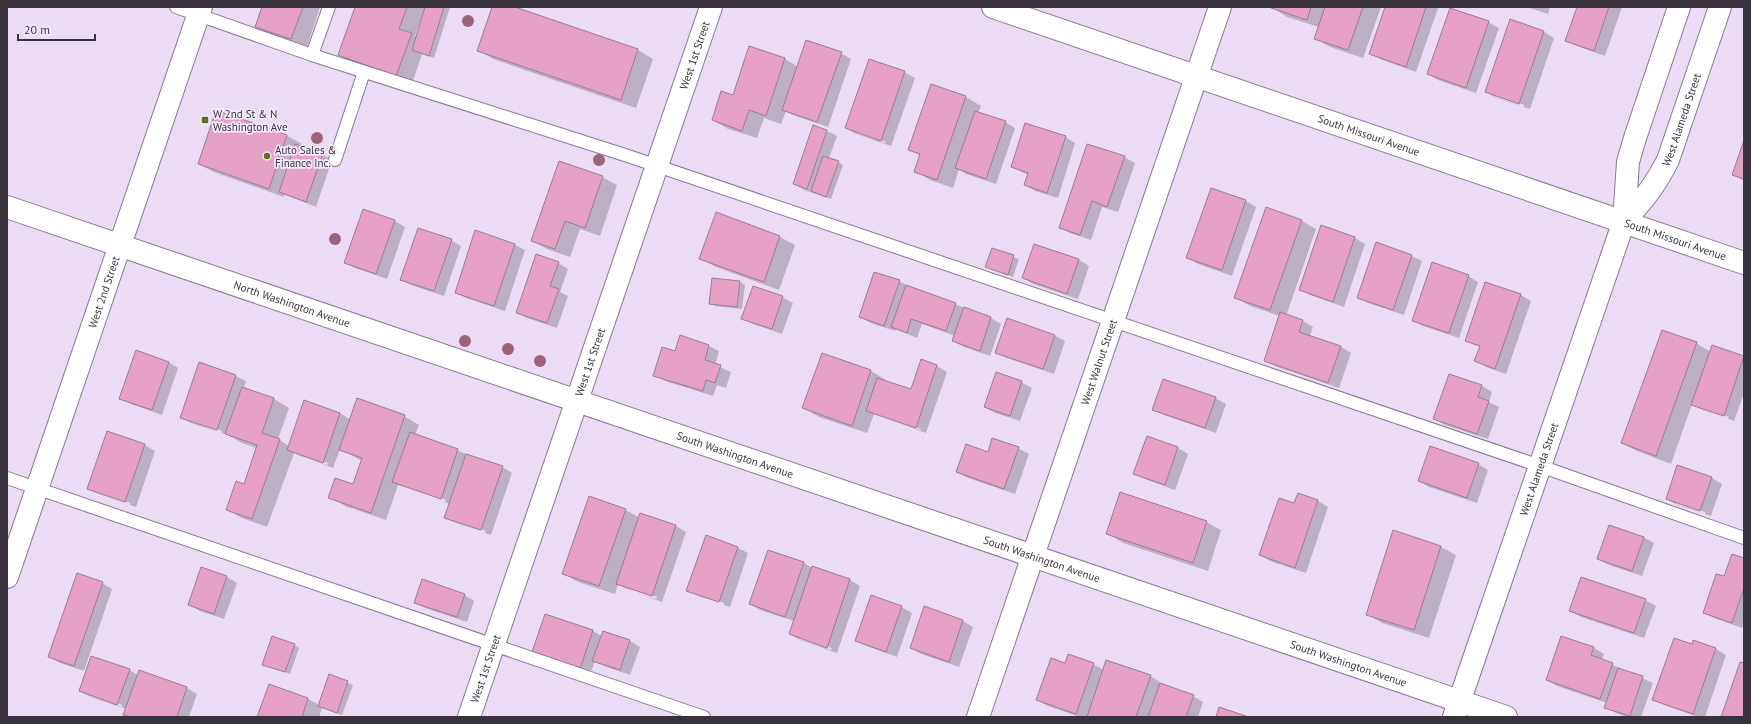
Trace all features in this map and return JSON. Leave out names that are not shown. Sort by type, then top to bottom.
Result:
[{"type":"street","name":"West 1st Street","points":[[469,717],[711,7]]},
{"type":"street","name":"South Missouri Avenue","points":[[993,7],[1744,263]]},
{"type":"street","name":"West Walnut Street","points":[[978,717],[1220,7]]},
{"type":"street","name":"West Alameda Street","points":[[1457,709],[1624,222],[1628,162],[1679,7]]},
{"type":"street","name":"West Alameda Street","points":[[1624,222],[1646,198],[1668,160],[1720,7]]},
{"type":"street","name":"West 2nd Street","points":[[7,577],[200,12]]},
{"type":"street","name":"North Washington Avenue","points":[[7,206],[577,400]]},
{"type":"street","name":"South Washington Avenue","points":[[577,400],[1033,556],[1457,709],[1506,717]]},
{"type":"lane","points":[[176,7],[200,12],[312,55],[657,166],[1540,466],[1744,538]]},
{"type":"lane","points":[[312,55],[329,7]]},
{"type":"lane","points":[[335,160],[364,72]]},
{"type":"lane","points":[[7,478],[704,717]]},
{"type":"building","points":[[262,7],[303,7],[291,39],[255,27]]},
{"type":"building","points":[[355,7],[407,7],[399,29],[412,33],[396,76],[338,55]]},
{"type":"building","points":[[425,7],[444,7],[429,56],[412,50]]},
{"type":"building","points":[[492,7],[515,7],[638,49],[621,100],[477,51]]},
{"type":"building","points":[[1271,7],[1311,7],[1307,20]]},
{"type":"building","points":[[1325,7],[1363,7],[1348,50],[1314,39]]},
{"type":"building","points":[[1385,7],[1426,7],[1406,67],[1369,54]]},
{"type":"building","points":[[1577,7],[1609,7],[1594,51],[1565,41]]},
{"type":"building","points":[[1450,8],[1489,21],[1466,88],[1427,74]]},
{"type":"building","points":[[1510,19],[1544,31],[1519,104],[1485,92]]},
{"type":"building","points":[[806,40],[842,52],[817,122],[782,110]]},
{"type":"building","points":[[749,46],[785,58],[766,116],[749,110],[742,131],[712,120],[721,91],[733,95]]},
{"type":"building","points":[[869,59],[905,71],[881,141],[845,128]]},
{"type":"building","points":[[931,84],[966,96],[937,180],[914,172],[920,154],[908,150]]},
{"type":"building","points":[[216,110],[287,135],[269,189],[198,164]]},
{"type":"building","points":[[975,111],[1006,121],[986,179],[955,168]]},
{"type":"building","points":[[1025,123],[1066,136],[1047,193],[1024,185],[1028,173],[1011,167]]},
{"type":"building","points":[[813,125],[827,130],[807,189],[793,184]]},
{"type":"building","points":[[1744,140],[1744,179],[1732,175]]},
{"type":"building","points":[[295,144],[323,153],[306,202],[279,192]]},
{"type":"building","points":[[1087,144],[1125,156],[1107,207],[1092,201],[1080,235],[1059,228]]},
{"type":"building","points":[[823,156],[839,161],[826,197],[811,191]]},
{"type":"building","points":[[559,161],[603,176],[585,228],[565,221],[555,249],[531,241]]},
{"type":"building","points":[[1211,188],[1246,200],[1222,270],[1186,258]]},
{"type":"building","points":[[1266,207],[1302,220],[1270,310],[1234,298]]},
{"type":"building","points":[[363,209],[395,220],[376,274],[344,263]]},
{"type":"building","points":[[716,212],[780,236],[764,282],[699,259]]},
{"type":"building","points":[[1321,225],[1355,237],[1333,302],[1299,290]]},
{"type":"building","points":[[418,228],[452,239],[434,291],[400,280]]},
{"type":"building","points":[[475,230],[515,244],[494,306],[455,293]]},
{"type":"building","points":[[1376,242],[1412,255],[1393,310],[1357,298]]},
{"type":"building","points":[[1034,244],[1079,259],[1067,294],[1022,278]]},
{"type":"building","points":[[992,248],[1014,255],[1008,275],[985,267]]},
{"type":"building","points":[[536,254],[559,262],[550,286],[559,289],[547,323],[516,313]]},
{"type":"building","points":[[1432,262],[1469,275],[1449,333],[1412,321]]},
{"type":"building","points":[[874,272],[900,280],[884,326],[859,317]]},
{"type":"building","points":[[712,278],[740,281],[737,307],[709,304]]},
{"type":"building","points":[[1485,282],[1521,294],[1495,369],[1474,361],[1480,346],[1465,341]]},
{"type":"building","points":[[906,285],[956,303],[946,331],[911,319],[907,333],[891,327]]},
{"type":"building","points":[[753,286],[783,296],[772,329],[741,319]]},
{"type":"building","points":[[964,307],[991,317],[980,351],[952,341]]},
{"type":"building","points":[[1280,312],[1303,320],[1299,332],[1341,346],[1328,383],[1264,361]]},
{"type":"building","points":[[1007,318],[1055,335],[1043,369],[995,353]]},
{"type":"building","points":[[1662,330],[1697,342],[1656,456],[1621,443]]},
{"type":"building","points":[[680,335],[709,345],[705,360],[721,365],[715,383],[706,380],[703,391],[653,376],[662,347],[675,351]]},
{"type":"building","points":[[1712,345],[1744,356],[1724,416],[1691,405]]},
{"type":"building","points":[[136,350],[169,362],[152,410],[119,399]]},
{"type":"building","points":[[822,353],[871,370],[852,426],[802,408]]},
{"type":"building","points":[[921,359],[937,365],[916,428],[866,411],[877,378],[911,389]]},
{"type":"building","points":[[199,362],[236,375],[217,430],[180,418]]},
{"type":"building","points":[[996,372],[1022,381],[1010,416],[984,407]]},
{"type":"building","points":[[1449,374],[1482,385],[1478,397],[1489,401],[1477,434],[1433,419]]},
{"type":"building","points":[[1163,379],[1216,397],[1205,428],[1152,410]]},
{"type":"building","points":[[242,387],[274,398],[262,433],[280,439],[252,519],[226,510],[236,481],[244,484],[257,445],[225,434]]},
{"type":"building","points":[[357,398],[405,415],[371,513],[328,498],[335,478],[353,484],[362,458],[339,450]]},
{"type":"building","points":[[304,400],[340,413],[323,463],[287,450]]},
{"type":"building","points":[[107,431],[145,444],[125,502],[87,489]]},
{"type":"building","points":[[410,432],[458,449],[441,499],[392,482]]},
{"type":"building","points":[[1147,436],[1178,447],[1165,485],[1133,474]]},
{"type":"building","points":[[992,438],[1019,447],[1004,489],[956,472],[966,444],[988,452]]},
{"type":"building","points":[[1430,446],[1479,463],[1467,498],[1418,481]]},
{"type":"building","points":[[466,454],[503,466],[481,530],[444,518]]},
{"type":"building","points":[[1677,465],[1712,477],[1700,511],[1666,499]]},
{"type":"building","points":[[1120,492],[1207,521],[1193,563],[1106,534]]},
{"type":"building","points":[[1298,493],[1318,500],[1295,568],[1259,555],[1279,498],[1294,503]]},
{"type":"building","points":[[589,496],[626,509],[599,586],[562,574]]},
{"type":"building","points":[[640,513],[676,525],[652,596],[616,584]]},
{"type":"building","points":[[1609,525],[1644,537],[1632,571],[1597,559]]},
{"type":"building","points":[[1393,530],[1441,546],[1414,630],[1366,615]]},
{"type":"building","points":[[706,535],[738,547],[719,602],[686,591]]},
{"type":"building","points":[[768,550],[804,562],[785,617],[749,604]]},
{"type":"building","points":[[1732,554],[1744,558],[1744,588],[1732,623],[1703,613],[1716,574],[1724,576]]},
{"type":"building","points":[[812,566],[850,579],[827,648],[789,634]]},
{"type":"building","points":[[201,567],[227,576],[214,614],[188,605]]},
{"type":"building","points":[[77,573],[103,582],[74,666],[48,657]]},
{"type":"building","points":[[1581,577],[1646,599],[1634,633],[1569,611]]},
{"type":"building","points":[[422,579],[465,594],[457,617],[414,603]]},
{"type":"building","points":[[871,595],[902,606],[886,652],[855,641]]},
{"type":"building","points":[[924,606],[963,620],[949,662],[910,648]]},
{"type":"building","points":[[545,614],[593,630],[580,669],[532,652]]},
{"type":"building","points":[[603,631],[630,640],[620,670],[592,661]]},
{"type":"building","points":[[272,636],[295,644],[285,672],[262,665]]},
{"type":"building","points":[[1561,636],[1594,647],[1591,655],[1613,663],[1600,699],[1546,680]]},
{"type":"building","points":[[1674,638],[1692,644],[1693,640],[1716,648],[1693,714],[1652,700]]},
{"type":"building","points":[[1068,654],[1094,663],[1076,714],[1036,700],[1051,658],[1065,663]]},
{"type":"building","points":[[91,656],[130,669],[117,705],[79,691]]},
{"type":"building","points":[[1106,660],[1151,675],[1136,717],[1087,717]]},
{"type":"building","points":[[1740,662],[1744,663],[1744,717],[1721,717]]},
{"type":"building","points":[[1618,668],[1643,676],[1630,716],[1604,708]]},
{"type":"building","points":[[139,670],[187,687],[177,717],[130,717],[123,715]]},
{"type":"building","points":[[329,674],[348,681],[337,713],[318,706]]},
{"type":"building","points":[[1160,683],[1194,695],[1186,717],[1148,717]]},
{"type":"building","points":[[269,684],[308,698],[302,717],[257,717]]},
{"type":"building","points":[[1219,707],[1249,717],[1216,717]]},
{"type":"place","name":"W 2nd St & N Washington Ave","points":[[205,120]]},
{"type":"place","name":"Auto Sales & Finance Inc.","points":[[267,156]]}]
